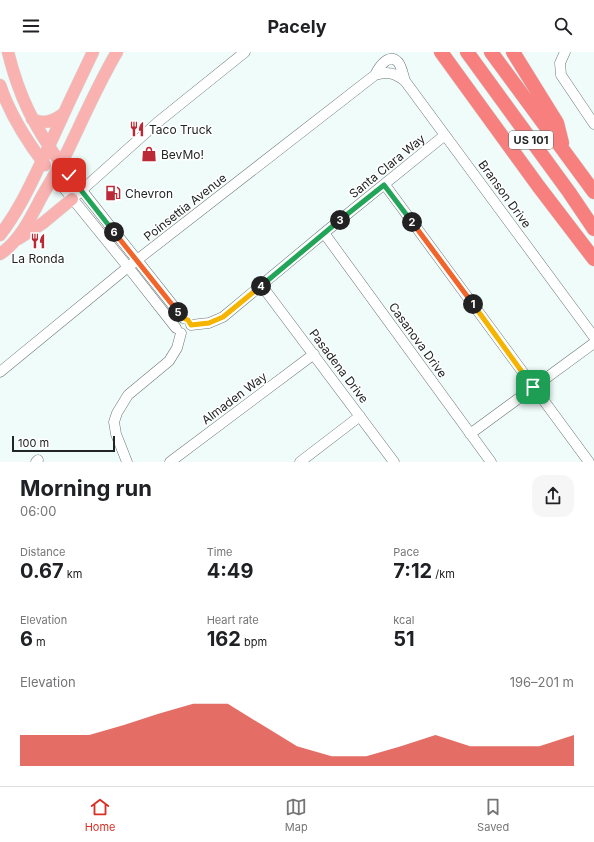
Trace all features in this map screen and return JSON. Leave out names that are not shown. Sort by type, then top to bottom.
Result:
[{"type":"highway","points":[[441,52],[542,192],[594,259]]},
{"type":"highway","points":[[462,52],[484,75]]},
{"type":"highway","name":"US 101","points":[[467,52],[565,186],[594,229]]},
{"type":"highway","name":"US 101","points":[[491,52],[594,192]]},
{"type":"highway","points":[[513,52],[557,123],[564,151]]},
{"type":"main road","points":[[8,52],[17,86],[32,120],[60,164]]},
{"type":"main road","points":[[0,235],[17,210],[42,161],[93,52]]},
{"type":"main road","points":[[12,243],[30,218],[54,176],[98,84],[117,52]]},
{"type":"main road","points":[[0,85],[7,104],[18,126],[54,176]]},
{"type":"main road","points":[[32,120],[37,122],[55,120],[63,114]]},
{"type":"main road","points":[[0,254],[12,243],[43,223],[72,199]]},
{"type":"street","points":[[72,199],[158,122],[245,52]]},
{"type":"street","points":[[565,52],[560,63],[561,75],[594,124]]},
{"type":"street","points":[[375,75],[382,61],[394,58],[399,64],[405,81]]},
{"type":"street","name":"Poinsettia Avenue","points":[[0,372],[128,267],[375,75],[391,72]]},
{"type":"street","name":"Branson Drive","points":[[391,72],[405,81],[594,337]]},
{"type":"street","name":"Santa Clara Way","points":[[187,322],[209,323],[223,317],[324,233],[446,135]]},
{"type":"street","points":[[60,164],[187,322],[188,332],[178,331]]},
{"type":"street","points":[[54,176],[178,331],[177,348],[169,362],[128,395],[117,413],[114,422],[116,434],[127,462]]},
{"type":"street","points":[[384,185],[589,462]]},
{"type":"street","name":"Casanova Drive","points":[[324,233],[491,462]]},
{"type":"street","name":"Pasadena Drive","points":[[262,286],[394,462]]},
{"type":"street","points":[[470,434],[594,343]]},
{"type":"street","name":"Almaden Way","points":[[170,462],[314,354]]},
{"type":"street","points":[[300,462],[360,416]]},
{"type":"place","name":"Taco Truck","points":[[137,129]]},
{"type":"place","name":"BevMo!","points":[[149,154]]},
{"type":"place","name":"Chevron","points":[[113,193]]},
{"type":"place","name":"La Ronda","points":[[38,241]]},
{"type":"route","points":[[69,175],[183,318],[188,320],[191,325],[209,323],[223,317],[384,185],[533,387]]}]
